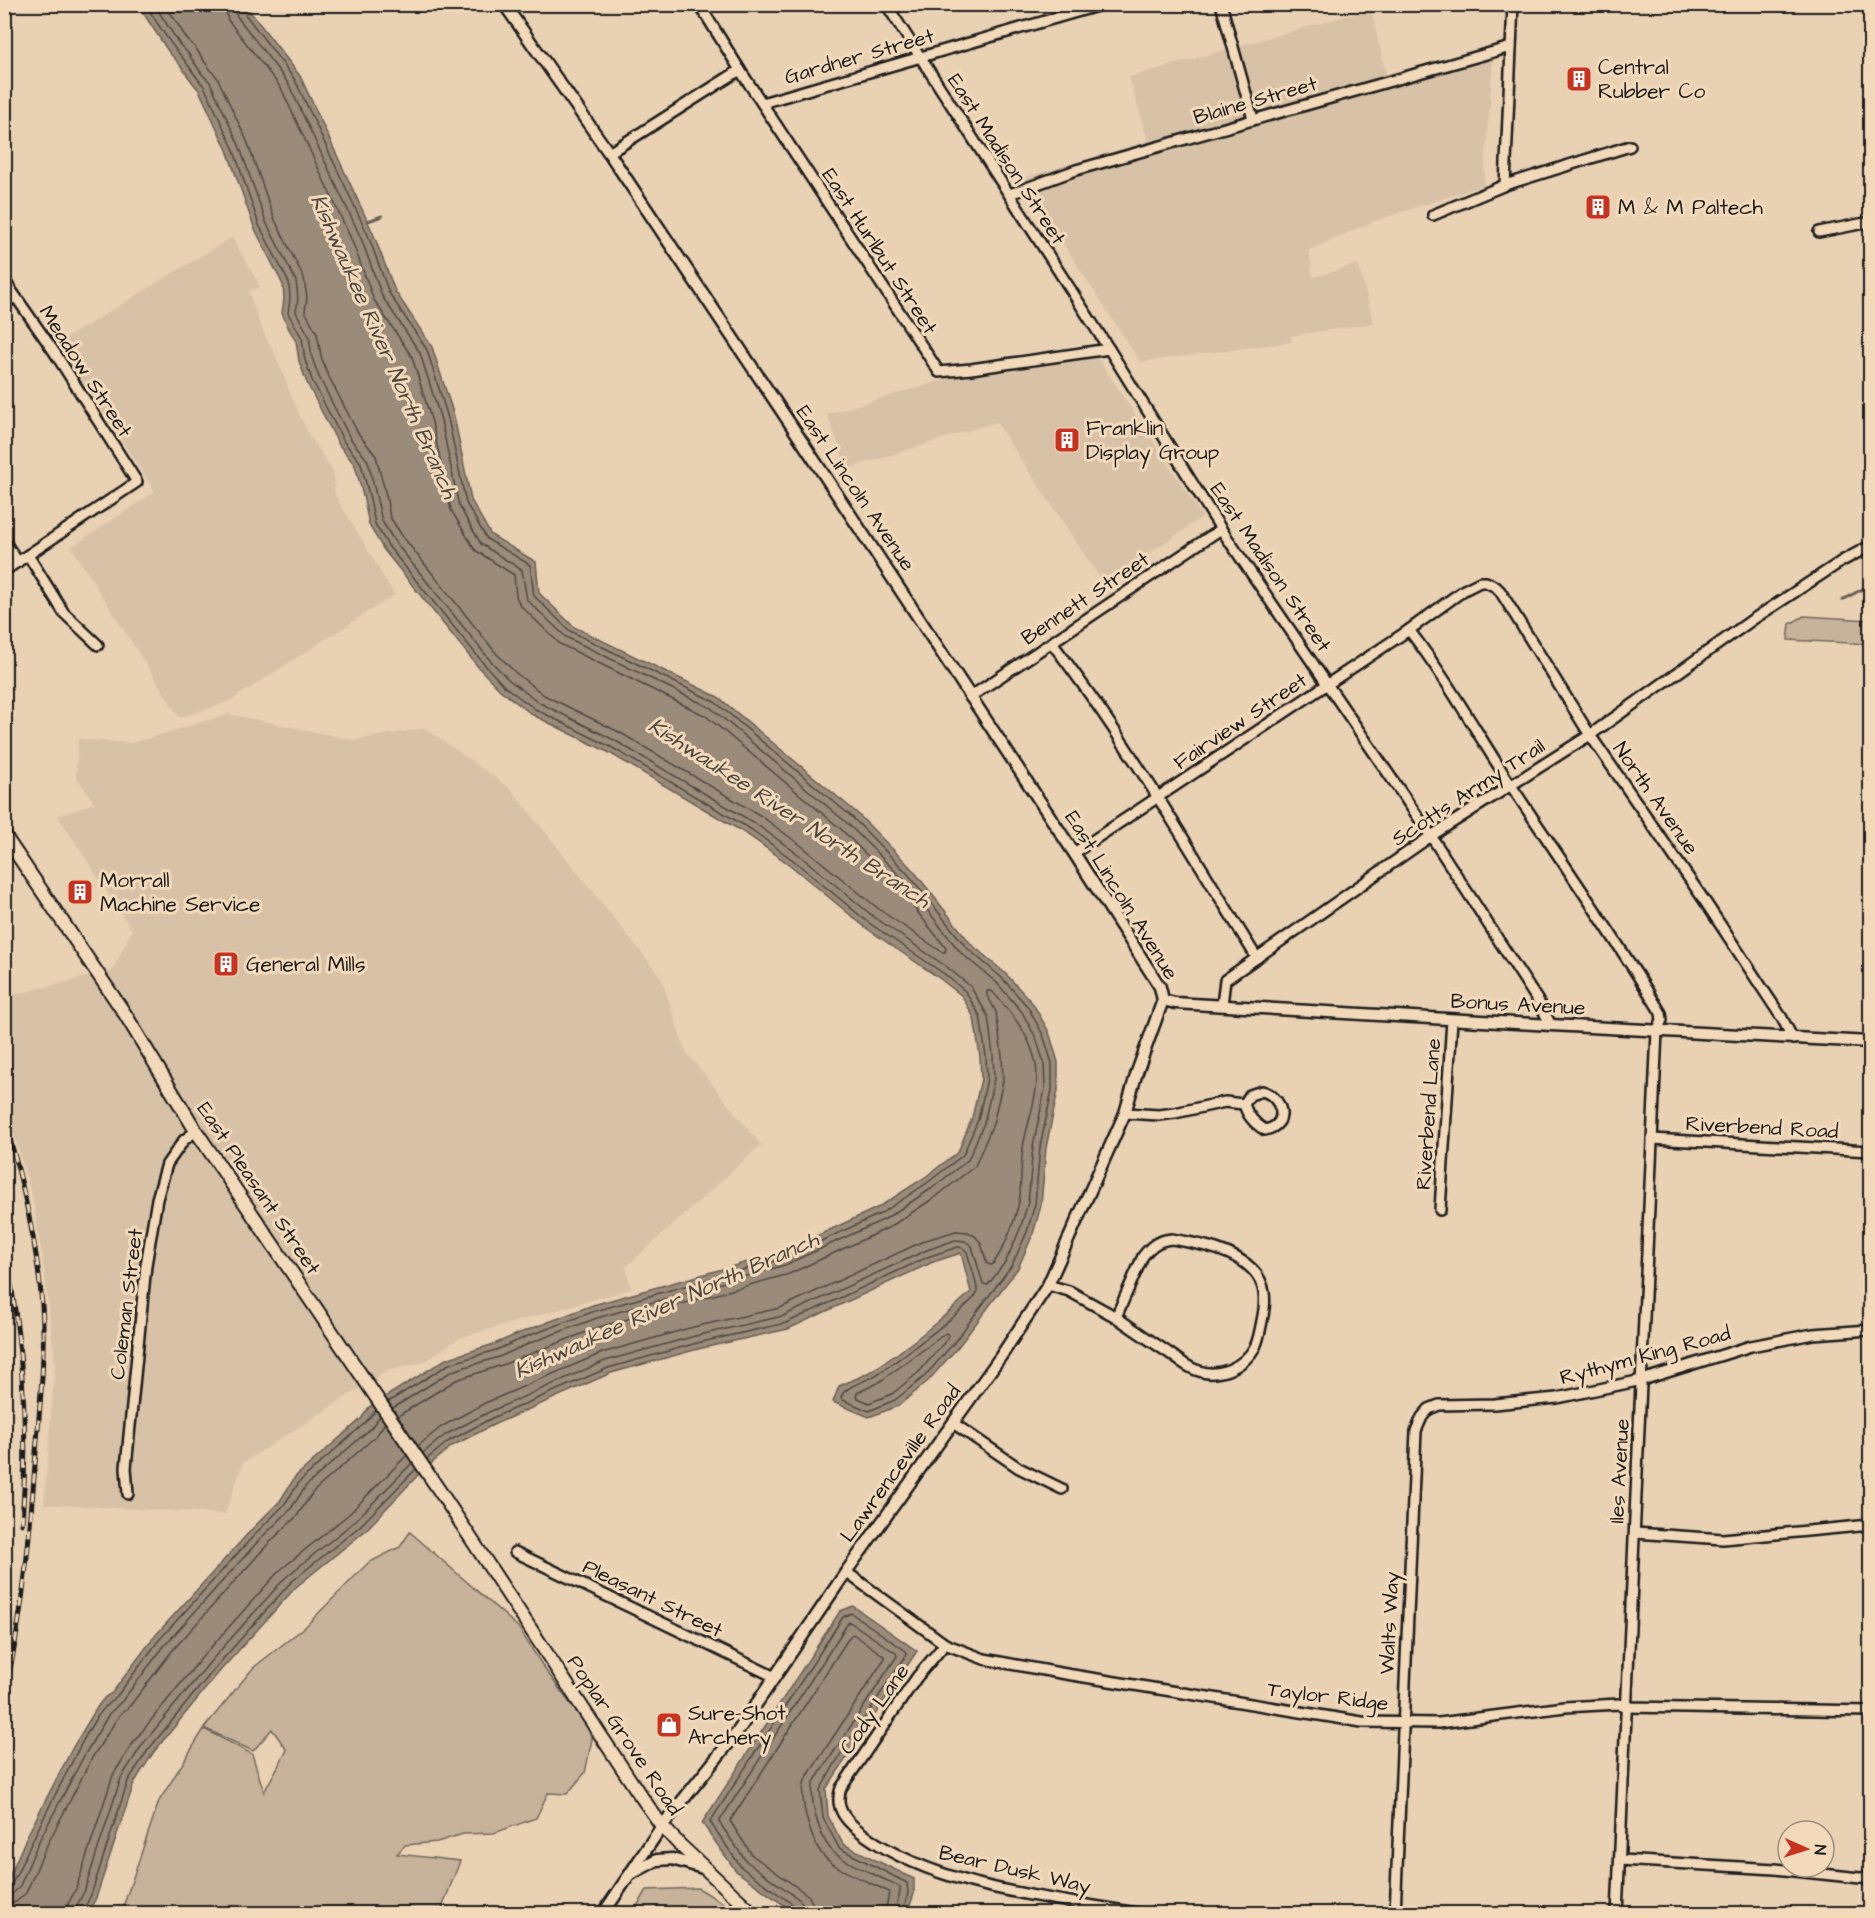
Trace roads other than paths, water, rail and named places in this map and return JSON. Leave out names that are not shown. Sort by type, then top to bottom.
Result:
[{"type":"main road","name":"East Pleasant Street","points":[[4,835],[125,1014],[196,1131],[485,1561]]},
{"type":"main road","name":"Poplar Grove Road","points":[[485,1561],[662,1826],[703,1868],[754,1914]]},
{"type":"street","name":"East Lincoln Avenue","points":[[504,4],[609,153],[1074,853],[1160,987],[1163,1000]]},
{"type":"street","name":"East Hurlbut Street","points":[[699,4],[939,372],[1109,349]]},
{"type":"street","name":"East Madison Street","points":[[886,4],[1109,349],[1221,529],[1431,836],[1538,1001],[1551,1025]]},
{"type":"street","name":"Gardner Street","points":[[762,103],[920,57],[1075,8],[1104,4]]},
{"type":"street","points":[[1221,4],[1253,119]]},
{"type":"street","points":[[1505,185],[1513,4]]},
{"type":"street","name":"Blaine Street","points":[[1010,194],[1076,170],[1511,47]]},
{"type":"street","points":[[609,153],[740,70]]},
{"type":"street","points":[[1433,216],[1505,185],[1630,146]]},
{"type":"street","points":[[1819,232],[1870,222]]},
{"type":"street","name":"Meadow Street","points":[[4,280],[55,353],[137,482],[28,555]]},
{"type":"street","points":[[4,304],[15,297]]},
{"type":"street","name":"Bennett Street","points":[[970,697],[1221,529]]},
{"type":"street","points":[[4,541],[18,562]]},
{"type":"street","name":"Scotts Army Trail","points":[[1222,1005],[1225,980],[1431,836],[1590,735],[1752,620],[1842,561],[1870,546]]},
{"type":"street","points":[[4,571],[28,555],[64,613],[98,645]]},
{"type":"street","name":"Fairview Street","points":[[1074,853],[1409,630],[1464,590],[1480,582],[1486,582]]},
{"type":"street","name":"North Avenue","points":[[1486,582],[1500,591],[1590,735],[1704,900],[1793,1039]]},
{"type":"street","name":"Iles Avenue","points":[[1409,630],[1635,969],[1661,1013],[1652,1139],[1617,1914]]},
{"type":"street","points":[[1052,643],[1072,669],[1157,797],[1257,958]]},
{"type":"street","name":"Bonus Avenue","points":[[1163,1000],[1175,1003],[1452,1020],[1870,1042]]},
{"type":"street","name":"Lawrenceville Road","points":[[603,1914],[662,1826],[736,1734],[846,1572],[1002,1356],[1048,1285],[1125,1113],[1163,1000]]},
{"type":"street","name":"Riverbend Lane","points":[[1440,1210],[1452,1020]]},
{"type":"street","points":[[1262,1091],[1268,1093],[1279,1104],[1281,1115],[1278,1124],[1265,1130],[1259,1127],[1246,1112],[1244,1104],[1250,1095],[1262,1091]]},
{"type":"street","points":[[1125,1113],[1159,1114],[1225,1102],[1244,1104]]},
{"type":"street","name":"Coleman Street","points":[[128,1494],[126,1468],[129,1436],[146,1265],[157,1198],[167,1164],[184,1140],[196,1131]]},
{"type":"street","name":"Riverbend Road","points":[[1652,1139],[1870,1151]]},
{"type":"street","points":[[1048,1285],[1069,1291],[1116,1317],[1196,1370],[1212,1374],[1243,1362],[1254,1348],[1265,1307],[1264,1291],[1257,1275],[1236,1258],[1203,1245],[1172,1239],[1165,1240],[1156,1243],[1143,1256],[1116,1317]]},
{"type":"street","name":"Rythym King Road","points":[[1429,1409],[1439,1405],[1494,1404],[1557,1398],[1642,1380],[1751,1346],[1813,1334],[1870,1330]]},
{"type":"street","name":"Walts Way","points":[[1395,1914],[1416,1431],[1422,1417],[1429,1409]]},
{"type":"street","points":[[953,1423],[1020,1468],[1062,1490]]},
{"type":"street","points":[[1635,1533],[1723,1539],[1870,1525]]},
{"type":"street","name":"Pleasant Street","points":[[515,1552],[775,1677]]},
{"type":"street","name":"Taylor Ridge","points":[[846,1572],[945,1644],[984,1659],[1362,1722],[1439,1723],[1565,1707],[1619,1704],[1627,1707],[1870,1711]]},
{"type":"street","name":"Cody Lane","points":[[838,1798],[841,1788],[917,1677],[945,1644]]},
{"type":"street","name":"Bear Dusk Way","points":[[838,1798],[840,1809],[852,1827],[911,1862],[946,1876],[1008,1890],[1142,1914]]},
{"type":"street","points":[[628,1876],[657,1860],[672,1859],[703,1868]]},
{"type":"street","points":[[1620,1860],[1775,1869],[1870,1879]]},
{"type":"water","name":"Kishwaukee River North Branch","points":[[138,5],[245,5],[300,76],[373,233],[395,291],[432,347],[454,416],[471,500],[491,535],[536,562],[539,593],[574,627],[718,697],[857,813],[913,870],[971,944],[1006,974],[1033,1004],[1049,1032],[1058,1062],[1058,1090],[1046,1148],[1041,1205],[1033,1234],[1018,1268],[958,1347],[928,1381],[898,1406],[869,1417],[833,1402],[839,1386],[869,1372],[899,1352],[971,1292],[961,1253],[933,1262],[788,1329],[698,1349],[611,1373],[495,1424],[452,1446],[419,1474],[365,1531],[296,1587],[220,1671],[153,1753],[134,1783],[96,1898],[88,1913],[5,1914],[5,1887],[26,1838],[73,1747],[98,1706],[105,1697],[112,1693],[154,1637],[280,1501],[295,1477],[361,1419],[369,1407],[446,1359],[494,1344],[593,1305],[780,1253],[879,1207],[924,1178],[958,1152],[972,1118],[981,1079],[974,1018],[962,996],[866,928],[790,865],[748,835],[608,752],[533,715],[500,690],[479,668],[384,550],[369,525],[355,465],[339,445],[307,383],[299,361],[296,341],[282,313],[283,285],[254,227],[227,150],[199,90],[170,54]]},
{"type":"water","points":[[853,1606],[917,1651],[826,1789],[828,1816],[843,1844],[914,1879],[914,1894],[907,1913],[795,1913],[736,1871],[702,1823],[840,1611]]},
{"type":"waterway","points":[[368,221],[382,216]]},
{"type":"waterway","points":[[1842,600],[1870,585]]},
{"type":"railway","points":[[4,1118],[33,1234],[40,1281],[43,1345],[40,1405],[24,1580],[16,1638],[4,1695]]},
{"type":"railway","points":[[4,1245],[15,1314],[22,1384],[25,1454],[22,1524]]},
{"type":"place","name":"Central Rubber Co","points":[[1579,79]]},
{"type":"place","name":"M & M Paltech","points":[[1598,207]]},
{"type":"place","name":"Franklin Display Group","points":[[1067,440]]},
{"type":"place","name":"Morrall Machine Service","points":[[80,892]]},
{"type":"place","name":"General Mills","points":[[226,964]]},
{"type":"place","name":"Sure-Shot Archery","points":[[669,1725]]}]
